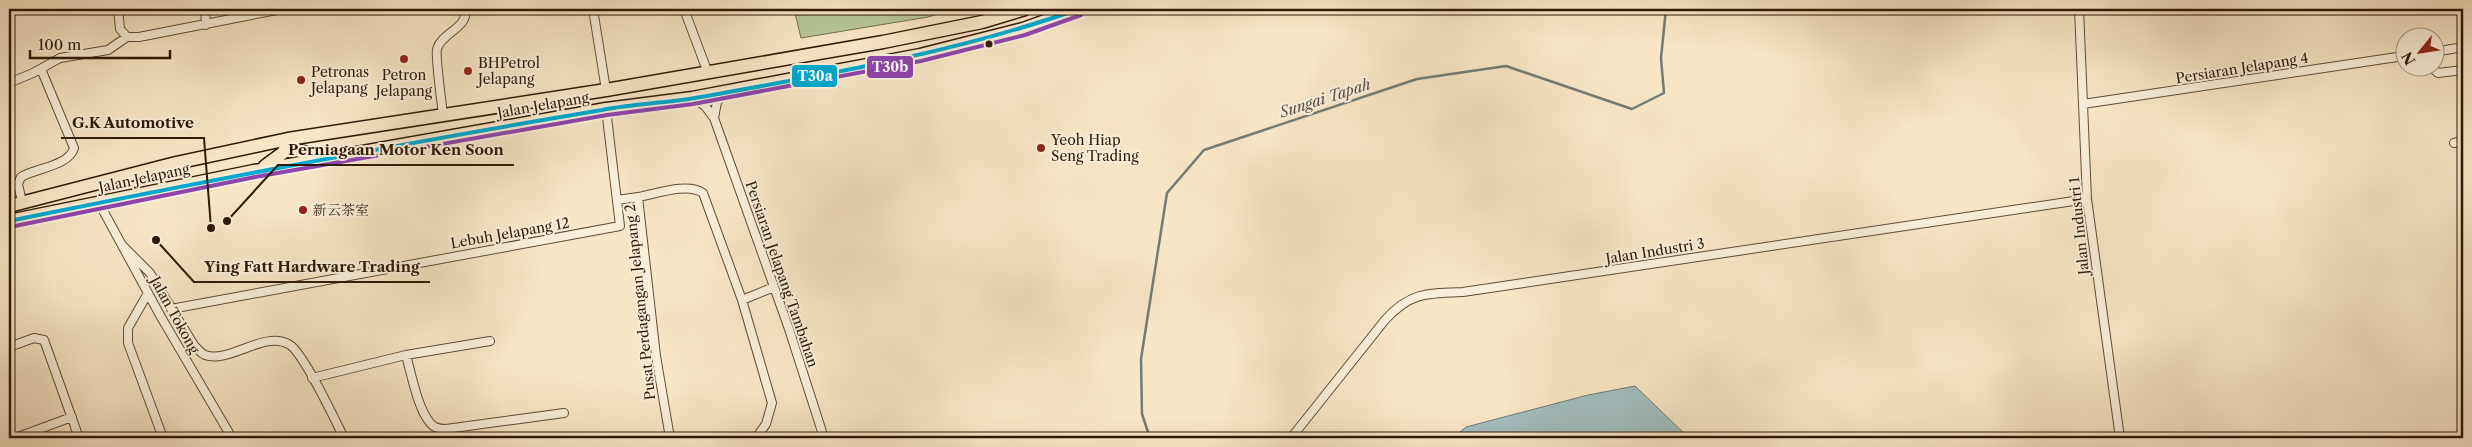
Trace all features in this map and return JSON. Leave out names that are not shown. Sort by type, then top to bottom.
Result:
[{"type":"main road","name":"Jalan Jelapang","points":[[9,206],[176,163],[288,139],[708,73],[883,42],[982,22],[1025,9]]},
{"type":"main road","name":"Jalan Jelapang","points":[[9,221],[254,171],[606,109],[692,98],[945,50],[1023,29],[1078,9]]},
{"type":"main road","points":[[288,139],[290,145],[299,152],[332,157]]},
{"type":"main road","points":[[254,171],[281,156],[286,149],[288,139]]},
{"type":"street","points":[[118,9],[120,29],[127,37]]},
{"type":"street","points":[[204,9],[206,25]]},
{"type":"street","points":[[10,82],[41,69],[60,58],[108,50],[127,37],[139,38],[282,9]]},
{"type":"street","points":[[444,115],[437,49],[444,38],[462,23],[466,9]]},
{"type":"street","points":[[593,9],[606,90]]},
{"type":"street","points":[[684,9],[708,73]]},
{"type":"street","name":"Jalan Industri 1","points":[[2080,9],[2087,199],[2120,438]]},
{"type":"street","points":[[2444,50],[2463,47]]},
{"type":"street","name":"Persiaran Jelapang 4","points":[[2083,104],[2394,57]]},
{"type":"street","points":[[22,202],[18,184],[21,177],[65,160],[72,154],[74,148],[41,69]]},
{"type":"street","points":[[2444,72],[2463,70]]},
{"type":"street","points":[[714,118],[716,102],[724,92]]},
{"type":"street","name":"Persiaran Jelapang Tambahan","points":[[692,98],[705,106],[714,118],[774,287],[824,438]]},
{"type":"street","name":"Lebuh Jelapang 12","points":[[172,309],[620,226],[606,109]]},
{"type":"street","points":[[2454,142],[2463,141]]},
{"type":"street","name":"Pusat Perdagangan Jelapang 2","points":[[670,438],[656,356],[638,197],[677,189],[700,191],[703,193],[742,300]]},
{"type":"street","points":[[617,200],[638,197]]},
{"type":"street","name":"Jalan Industri 3","points":[[1291,438],[1384,320],[1395,308],[1412,297],[1472,291],[2087,199]]},
{"type":"street","name":"Jalan Tokong","points":[[99,203],[229,437]]},
{"type":"street","points":[[122,245],[150,273],[194,345],[203,355],[215,357],[270,341],[290,345],[298,353],[344,438]]},
{"type":"street","points":[[757,438],[766,424],[772,402],[742,300],[774,287]]},
{"type":"street","points":[[148,293],[128,328],[128,342],[163,438]]},
{"type":"street","points":[[9,347],[34,338],[44,340],[79,438]]},
{"type":"street","points":[[312,378],[406,355],[490,341]]},
{"type":"street","points":[[406,355],[426,418],[435,427],[446,429],[564,413]]},
{"type":"street","points":[[15,438],[72,417]]},
{"type":"green space","points":[[794,9],[956,9],[928,17],[801,38]]},
{"type":"water","points":[[1635,386],[1689,438],[1453,438],[1466,427],[1588,395]]},
{"type":"waterway","name":"Sungai Tapah","points":[[1150,438],[1142,414],[1141,359],[1167,193],[1204,150],[1417,79],[1506,66],[1632,109],[1664,93],[1661,58],[1666,9]]},
{"type":"transit line","name":"T30a","points":[[9,221],[231,177],[454,136],[614,108],[695,98],[840,71],[985,38],[1079,9]]},
{"type":"transit line","name":"T30b","points":[[10,227],[255,177],[607,115],[693,104],[921,61],[1025,35],[1081,15]]},
{"type":"place","name":"Petron Jelapang","points":[[404,59]]},
{"type":"place","name":"BHPetrol Jelapang","points":[[468,71]]},
{"type":"place","name":"Petronas Jelapang","points":[[301,80]]},
{"type":"place","name":"Yeoh Hiap Seng Trading","points":[[1041,148]]},
{"type":"place","name":"新云茶室","points":[[303,210]]},
{"type":"place","name":"Perniagaan Motor Ken Soon","points":[[227,221]]},
{"type":"place","name":"G.K Automotive","points":[[211,228]]},
{"type":"place","name":"Ying Fatt Hardware Trading","points":[[156,240]]}]
